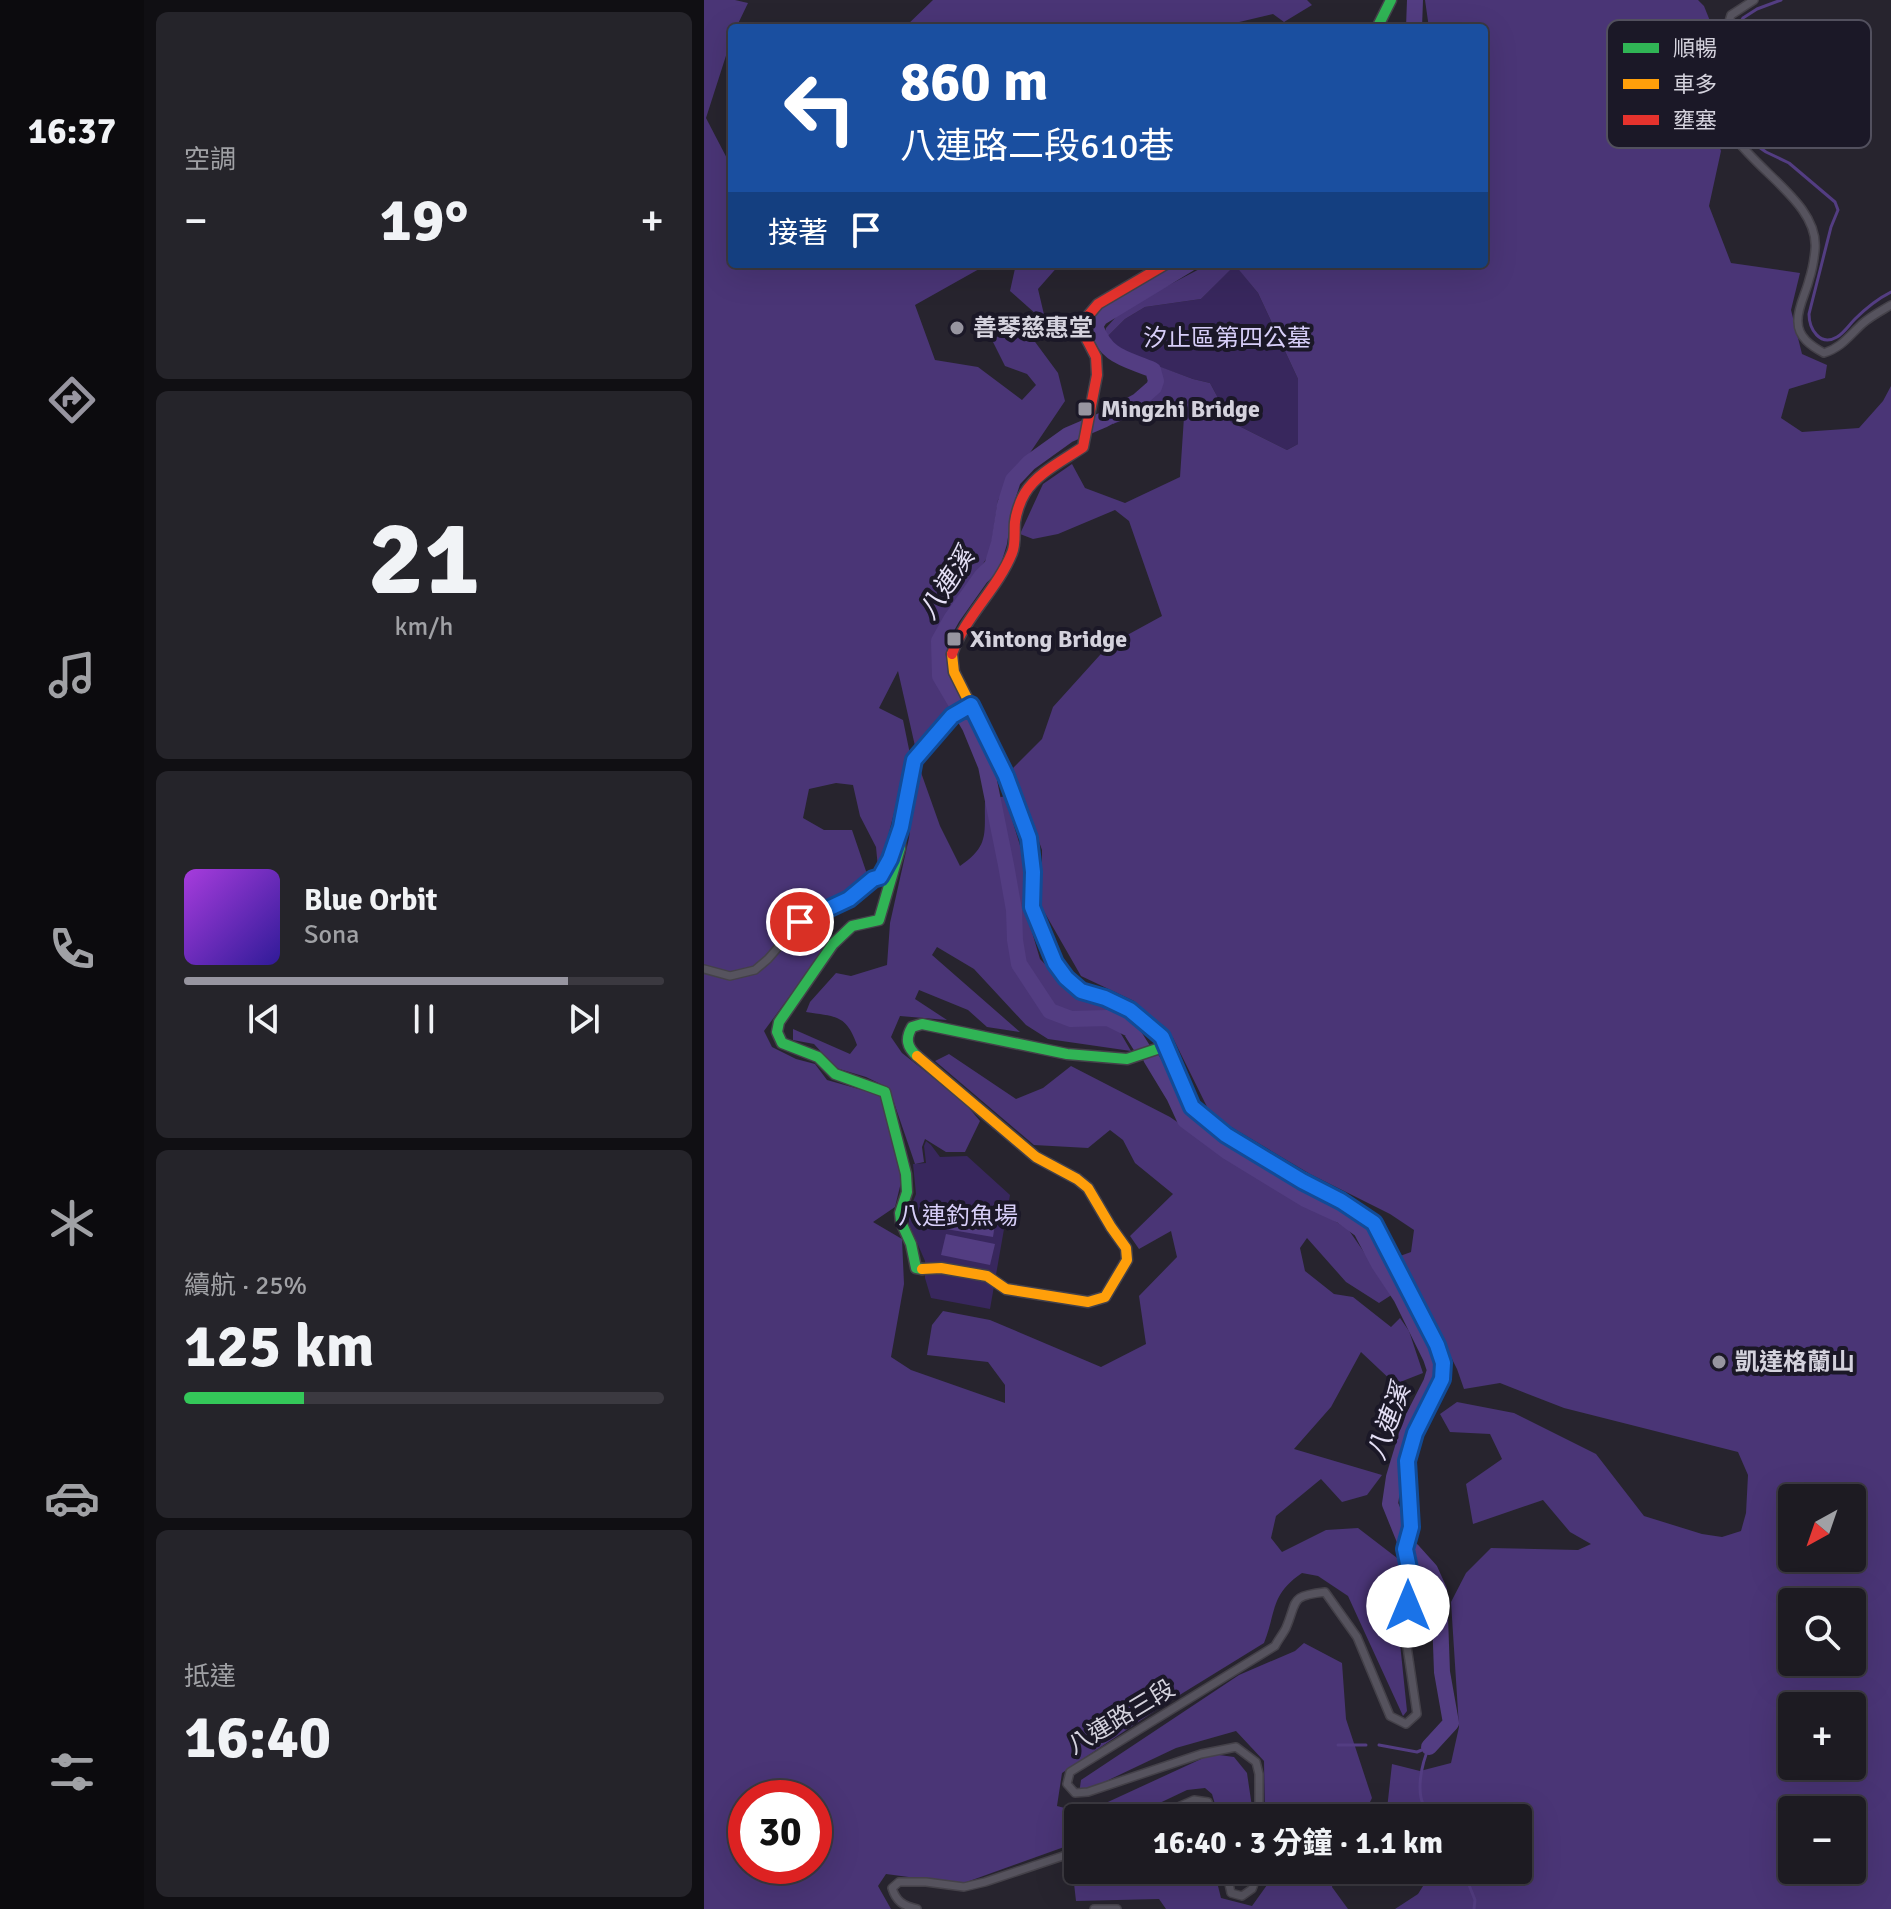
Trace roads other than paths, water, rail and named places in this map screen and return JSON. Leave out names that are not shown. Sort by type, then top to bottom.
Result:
[{"type":"street","points":[[1379,24],[1391,0]]},
{"type":"street","points":[[1730,20],[1731,15],[1754,0]]},
{"type":"street","points":[[1743,148],[1792,198],[1810,221],[1815,233],[1809,280],[1798,322],[1802,336],[1811,346],[1824,353],[1834,350],[1868,319],[1891,305]]},
{"type":"street","points":[[1159,268],[1098,304],[1087,317],[1083,332],[1096,357],[1097,375],[1083,447],[1039,477],[1025,493],[1015,518],[1014,550],[994,588],[975,610],[957,640],[952,654],[954,672],[1006,776],[1029,838],[1033,872],[1032,907],[1055,963],[1081,991],[1130,1010],[1162,1037],[1192,1107],[1226,1135],[1374,1223],[1437,1345],[1443,1363],[1442,1379],[1415,1433],[1407,1461],[1411,1527],[1405,1549]]},
{"type":"street","points":[[704,969],[730,976],[755,970],[800,922],[849,899],[873,879],[880,877],[901,827],[914,760],[952,716],[969,706]]},
{"type":"street","points":[[901,827],[900,848],[879,920],[852,926],[833,944],[779,1022],[777,1032],[782,1043],[818,1057],[835,1074],[885,1092],[906,1174],[907,1192],[900,1213],[901,1222],[911,1244],[916,1268],[941,1268],[987,1276],[1006,1289],[1088,1302],[1105,1297],[1127,1260],[1126,1248],[1088,1188],[1036,1157],[915,1055],[909,1048],[907,1036],[912,1027],[922,1024],[1067,1054],[1127,1059],[1166,1046]]},
{"type":"street","name":"八連路三段","points":[[1259,1804],[1256,1762],[1236,1747],[1201,1754],[1088,1792],[1075,1793],[1067,1784],[1070,1772],[1275,1646],[1286,1629],[1295,1601],[1306,1594],[1325,1592],[1357,1637],[1390,1716],[1406,1724],[1417,1714],[1405,1633],[1411,1578],[1405,1549]]},
{"type":"street","points":[[1185,1804],[1194,1800],[1209,1804]]},
{"type":"street","points":[[917,1909],[895,1899],[892,1888],[899,1882],[964,1887],[1064,1856]]},
{"type":"street","points":[[1229,1884],[1231,1893],[1242,1896],[1254,1884]]},
{"type":"street","points":[[1094,1909],[1117,1909]]},
{"type":"waterway","name":"八連溪","points":[[1414,24],[1415,0]]},
{"type":"waterway","points":[[1742,20],[1757,9],[1781,0]]},
{"type":"waterway","points":[[1760,148],[1789,163],[1835,202],[1838,210],[1809,314],[1817,335],[1825,340],[1837,337],[1868,307],[1891,292]]},
{"type":"waterway","name":"八連溪","points":[[1142,1048],[1130,1029],[1108,1018],[1071,1019],[1050,1011],[1019,964],[1014,910],[986,766],[970,727],[940,676],[939,641],[952,618],[992,566],[1013,480],[1029,463],[1068,435],[1138,401],[1154,387],[1153,370],[1118,356],[1105,345],[1095,326],[1100,318],[1182,268]]},
{"type":"waterway","name":"八連溪","points":[[1151,1058],[1185,1120],[1228,1152],[1305,1199],[1342,1216],[1361,1230],[1401,1297],[1435,1370],[1410,1424],[1394,1477],[1390,1504],[1405,1541]]},
{"type":"waterway","name":"八連溪","points":[[1412,1550],[1430,1570],[1439,1590],[1442,1672],[1451,1723],[1429,1747]]},
{"type":"waterway","points":[[1338,1745],[1366,1745]]},
{"type":"waterway","points":[[1379,1745],[1417,1752],[1429,1747]]},
{"type":"waterway","name":"八連溪","points":[[1423,1804],[1420,1786],[1429,1747]]},
{"type":"waterway","name":"八連溪","points":[[1469,1884],[1475,1900],[1474,1909]]},
{"type":"place","name":"善琴慈惠堂","points":[[957,328]]},
{"type":"place","name":"Mingzhi Bridge","points":[[1085,409]]},
{"type":"place","name":"Xintong Bridge","points":[[954,639]]},
{"type":"place","name":"凱達格蘭山","points":[[1719,1362]]},
{"type":"park label","name":"汐止區第四公墓","points":[[1227,338]]},
{"type":"park label","name":"八連釣魚場","points":[[958,1216]]}]
